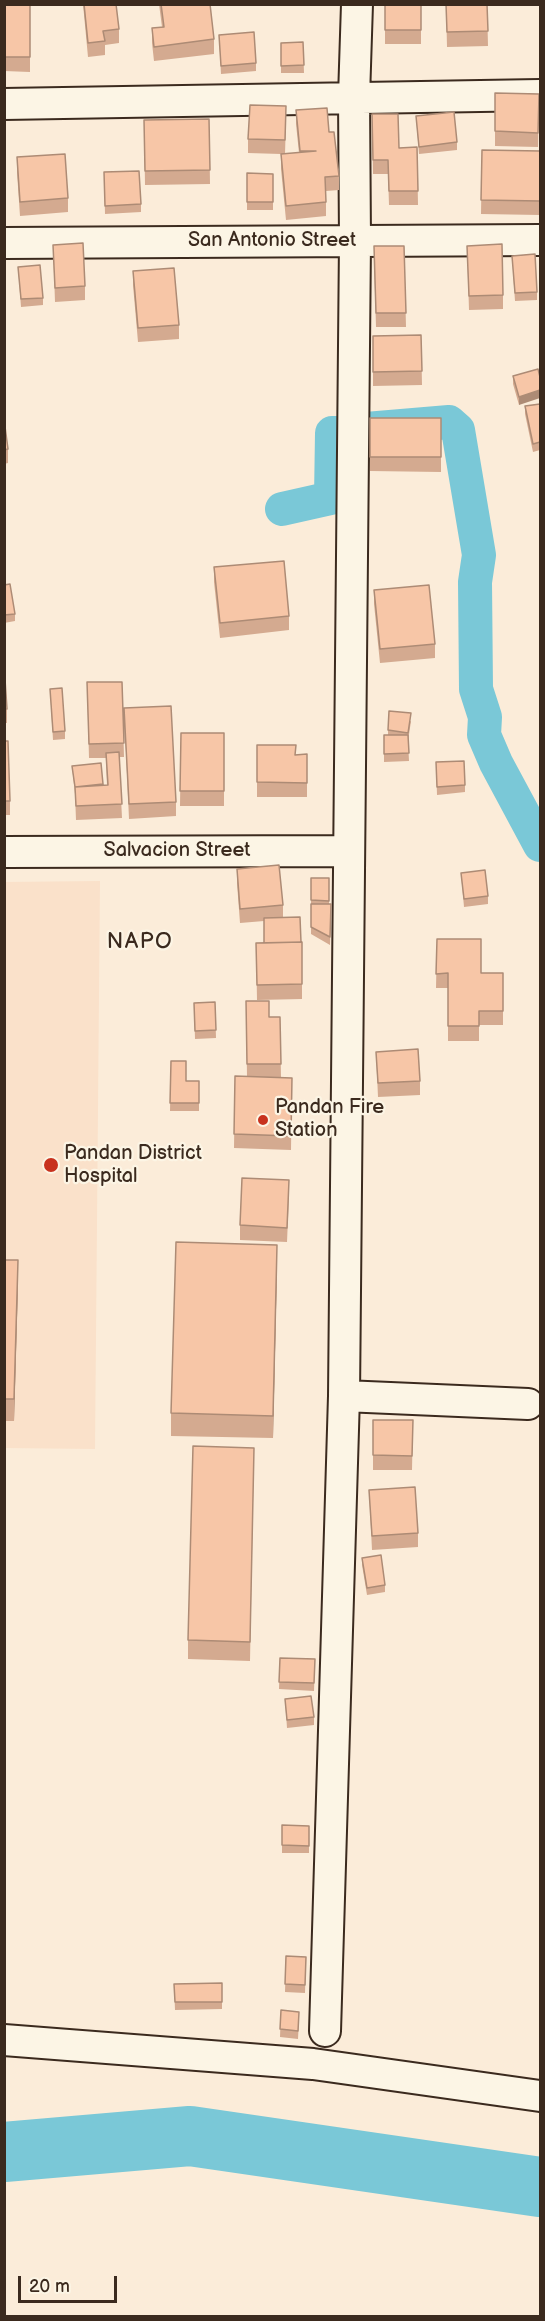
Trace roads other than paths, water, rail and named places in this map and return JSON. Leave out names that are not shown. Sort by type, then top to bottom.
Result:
[{"type":"street","points":[[325,2031],[344,1396],[355,241],[354,97],[357,4]]},
{"type":"street","points":[[4,104],[540,94]]},
{"type":"street","name":"San Antonio Street","points":[[4,243],[540,240]]},
{"type":"street","name":"Salvacion Street","points":[[4,852],[349,851]]},
{"type":"street","points":[[344,1396],[528,1404]]},
{"type":"street","points":[[4,2040],[313,2064],[540,2096]]},
{"type":"waterway","points":[[366,429],[449,422],[458,430],[479,555],[475,582],[476,689],[485,717],[484,735],[496,763],[540,845]]},
{"type":"waterway","points":[[282,509],[331,498],[332,433],[336,433]]},
{"type":"waterway","points":[[4,2152],[190,2136],[540,2187]]},
{"type":"place","name":"Pandan Fire Station","points":[[263,1120]]},
{"type":"place","name":"Pandan District Hospital","points":[[51,1165]]},
{"type":"district","name":"NAPO","points":[[140,942]]}]
